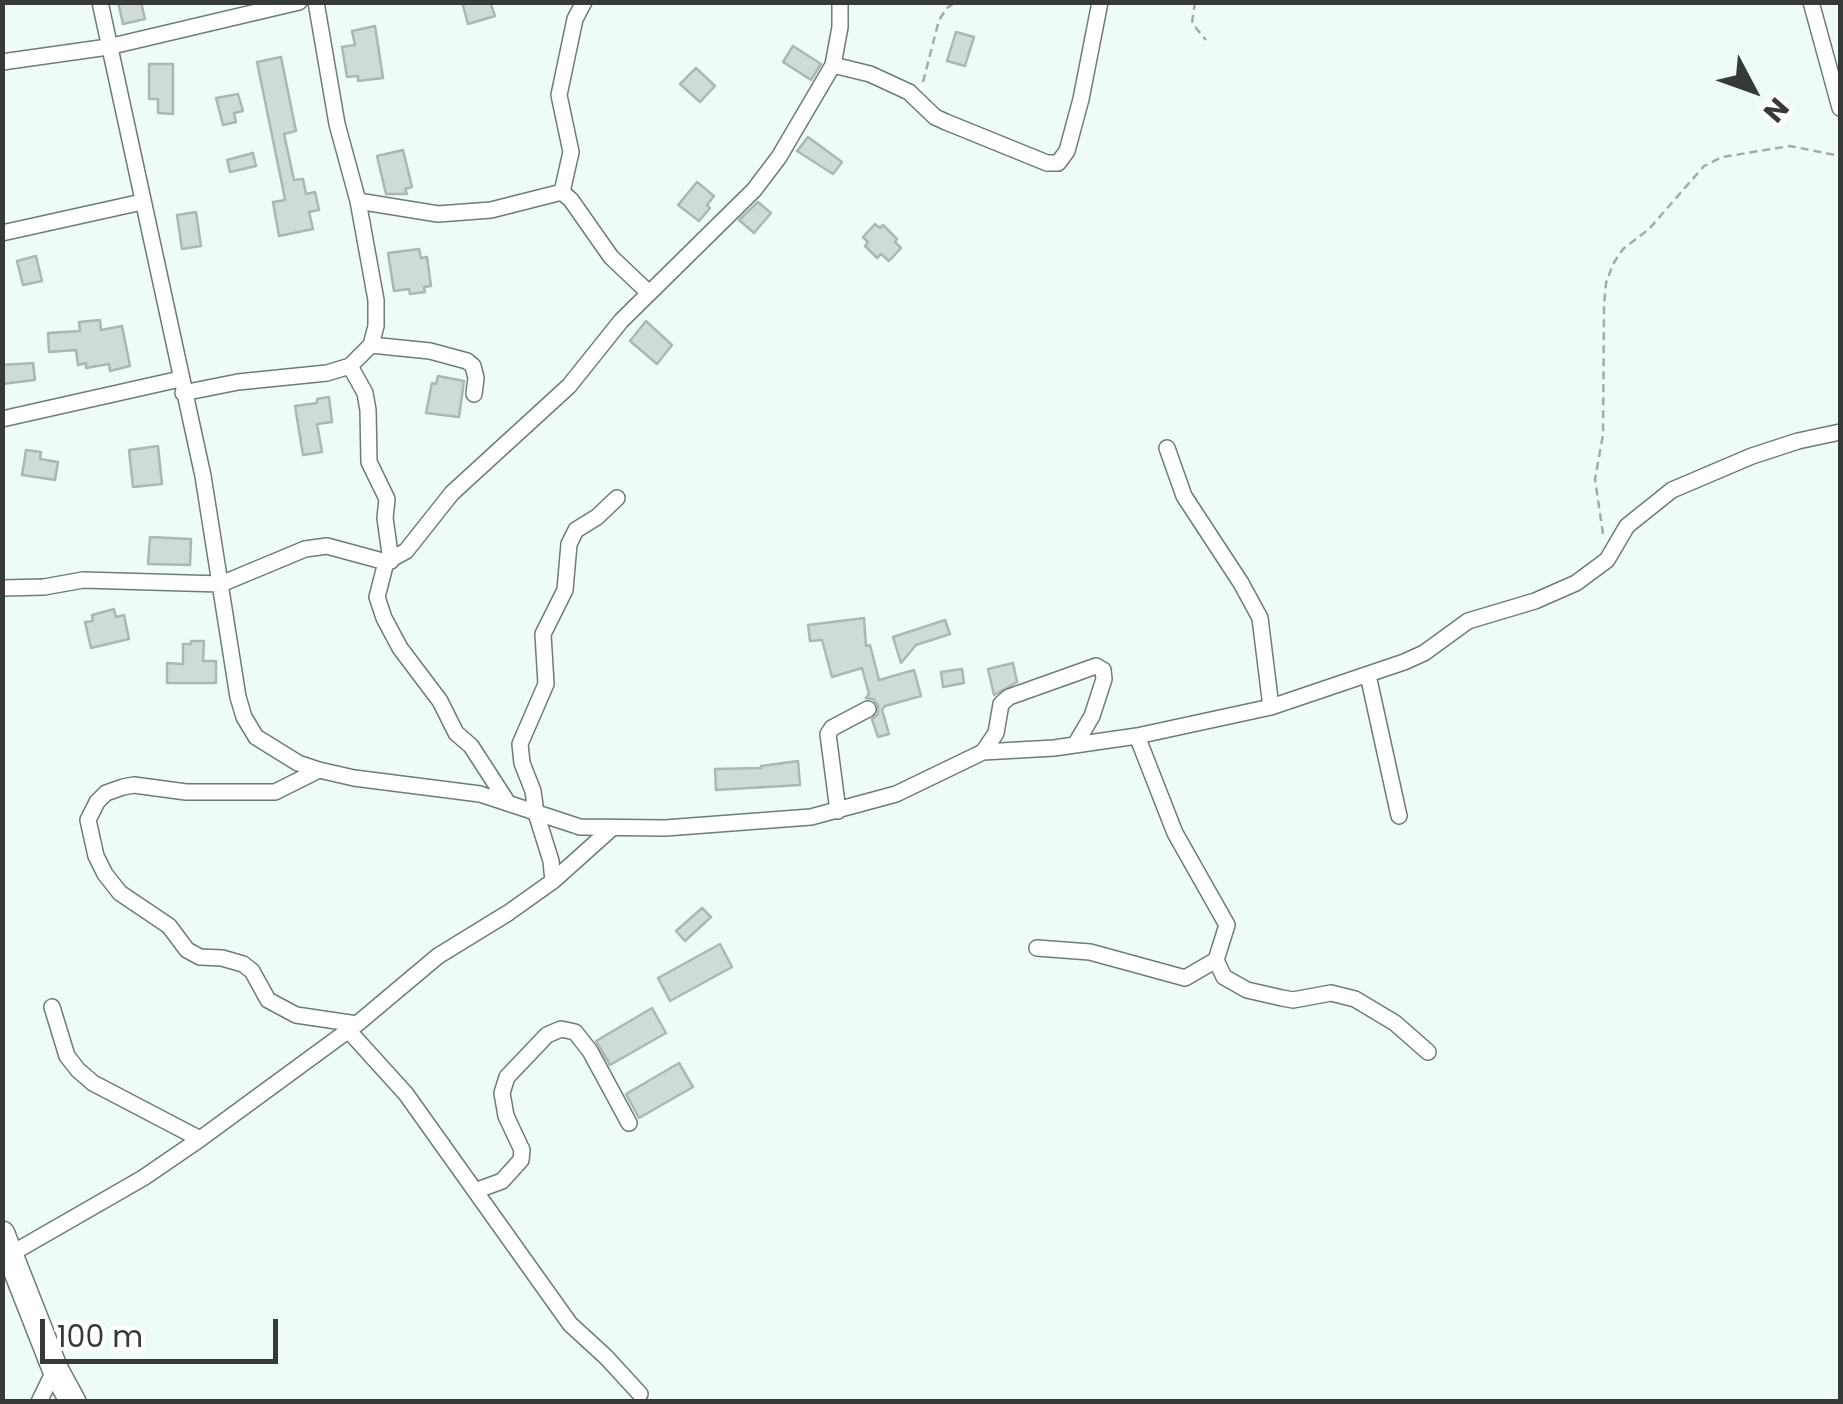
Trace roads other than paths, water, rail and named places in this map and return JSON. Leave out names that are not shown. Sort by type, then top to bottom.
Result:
[{"type":"highway","points":[[6,1244],[55,1369],[73,1402]]},
{"type":"street","points":[[100,2],[203,476],[244,717],[256,737],[270,748],[319,770],[480,794],[580,826],[611,829],[779,821],[838,811],[896,794],[983,752],[1137,736],[1271,707],[1424,654],[1468,621],[1534,601],[1576,583],[1607,560],[1627,526],[1672,490],[1798,440],[1840,432]]},
{"type":"street","points":[[2,62],[108,47],[299,2]]},
{"type":"street","points":[[2,419],[182,387],[327,373],[350,366],[371,345],[376,300],[358,201],[337,124],[316,2]]},
{"type":"street","points":[[562,192],[571,152],[559,95],[575,19],[584,2]]},
{"type":"street","points":[[840,2],[840,27]]},
{"type":"street","points":[[2,588],[44,587],[83,580],[221,584],[305,548],[326,546],[388,561],[406,551],[470,476],[569,386],[621,322],[754,190],[833,65],[849,2]]},
{"type":"street","points":[[833,65],[870,74],[918,98],[946,122],[1047,162],[1062,162],[1082,99],[1100,2]]},
{"type":"street","points":[[1811,2],[1840,108]]},
{"type":"street","points":[[358,201],[438,214],[490,210],[562,192],[611,256],[650,292]]},
{"type":"street","points":[[2,232],[142,202]]},
{"type":"street","points":[[371,345],[430,351],[467,361],[476,378],[474,394]]},
{"type":"street","points":[[350,366],[365,393],[368,462],[387,499],[388,561],[377,596],[384,618],[400,648],[440,701],[456,733],[471,746],[506,800]]},
{"type":"street","points":[[1167,448],[1184,496],[1260,618],[1271,707]]},
{"type":"street","points":[[553,880],[520,744],[546,684],[543,634],[562,601],[569,544],[576,530],[617,498]]},
{"type":"street","points":[[983,752],[996,733],[1002,704],[1008,697],[1096,666],[1102,670],[1104,679],[1092,716],[1075,745]]},
{"type":"street","points":[[1368,675],[1398,816]]},
{"type":"street","points":[[838,811],[828,734],[868,709]]},
{"type":"street","points":[[1036,948],[1090,952],[1185,978],[1216,960],[1227,925],[1176,833],[1137,736]]},
{"type":"street","points":[[319,770],[275,792],[123,787],[97,802],[88,820],[96,856],[120,893],[169,926],[187,950],[200,958],[242,964],[252,971],[268,1000],[296,1015],[352,1027],[406,1094],[570,1324],[640,1394]]},
{"type":"street","points":[[6,1244],[143,1178],[352,1027],[438,956],[553,880],[611,829]]},
{"type":"street","points":[[1216,960],[1224,977],[1247,990],[1293,1000],[1331,993],[1355,999],[1396,1023],[1428,1052]]},
{"type":"street","points":[[52,1007],[66,1056],[78,1070],[93,1082],[200,1138]]},
{"type":"street","points":[[475,1191],[502,1181],[521,1160],[522,1150],[512,1134],[502,1093],[507,1077],[546,1035],[561,1028],[575,1032],[590,1051],[629,1123]]},
{"type":"street","points":[[39,1402],[55,1369]]}]
